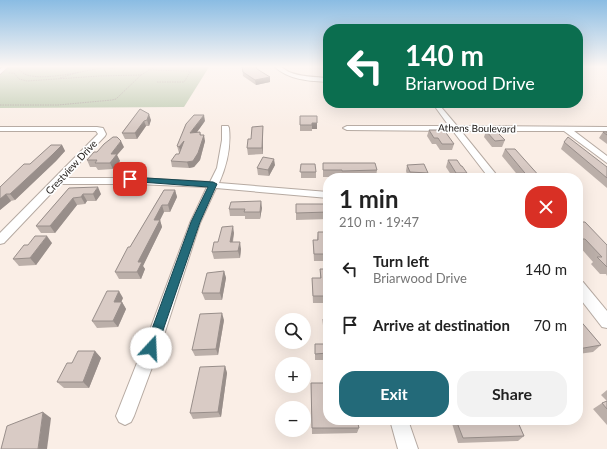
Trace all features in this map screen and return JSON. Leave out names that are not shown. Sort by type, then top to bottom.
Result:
[{"type":"street","points":[[439,108],[490,173]]},
{"type":"street","points":[[125,416],[156,335],[195,222],[221,168],[226,140],[225,128]]},
{"type":"street","name":"Athens Boulevard","points":[[347,128],[607,129]]},
{"type":"street","name":"Crestview Drive","points":[[0,129],[97,129],[100,130],[102,134],[59,181],[0,240]]},
{"type":"street","points":[[566,129],[607,160]]},
{"type":"street","points":[[59,181],[130,179],[213,184],[286,194],[323,195]]},
{"type":"street","points":[[583,292],[607,322]]},
{"type":"street","points":[[401,425],[408,449]]},
{"type":"path","points":[[0,105],[58,104],[112,100],[116,99],[129,87]]},
{"type":"green space","points":[[0,87],[197,87],[184,107],[0,108]]},
{"type":"building","points":[[140,109],[149,114],[147,120],[144,121],[135,133],[122,133]]},
{"type":"building","points":[[194,115],[204,115],[190,133],[200,132],[200,135],[204,135],[198,153],[193,161],[171,161],[176,154],[179,154],[184,141],[179,147],[177,146],[186,124]]},
{"type":"building","points":[[300,116],[317,116],[317,123],[312,123],[312,125],[300,125]]},
{"type":"building","points":[[263,126],[262,148],[247,148],[248,139],[251,139],[252,127]]},
{"type":"building","points":[[429,130],[444,130],[454,144],[442,144],[438,138],[434,138]]},
{"type":"building","points":[[486,131],[496,131],[505,140],[495,141]]},
{"type":"building","points":[[113,137],[117,137],[121,141],[111,154],[117,154],[110,163],[95,163],[97,160],[87,160],[94,152],[97,152]]},
{"type":"building","points":[[568,137],[607,167],[607,178],[564,142]]},
{"type":"building","points":[[51,145],[62,145],[10,194],[6,194],[0,199],[0,187],[24,164],[30,164]]},
{"type":"building","points":[[505,149],[515,149],[537,173],[525,173]]},
{"type":"building","points":[[263,157],[274,159],[268,170],[257,168]]},
{"type":"building","points":[[448,160],[457,160],[467,173],[456,173]]},
{"type":"building","points":[[323,163],[375,163],[377,170],[323,170]]},
{"type":"building","points":[[301,164],[315,164],[316,172],[300,172]]},
{"type":"building","points":[[424,164],[428,173],[410,172],[407,165]]},
{"type":"building","points":[[98,187],[93,194],[83,194],[81,197],[73,198],[50,226],[36,226],[69,188]]},
{"type":"building","points":[[164,190],[175,190],[168,205],[162,205],[154,220],[160,220],[138,262],[142,262],[137,272],[115,272],[128,247],[130,247]]},
{"type":"building","points":[[261,201],[260,212],[244,212],[245,209],[229,209],[231,202]]},
{"type":"building","points":[[296,204],[323,204],[323,212],[296,213]]},
{"type":"building","points":[[583,222],[585,222],[607,245],[607,267],[597,257],[602,257],[585,239],[583,239]]},
{"type":"building","points":[[233,226],[230,242],[240,242],[238,251],[212,252],[214,242],[218,242],[222,227]]},
{"type":"building","points":[[318,232],[323,232],[323,254],[314,254],[313,240],[318,240]]},
{"type":"building","points":[[35,236],[47,236],[30,258],[13,259],[24,245],[28,245]]},
{"type":"building","points":[[320,269],[323,269],[323,296],[313,296],[312,278],[321,278]]},
{"type":"building","points":[[224,271],[220,293],[202,293],[207,273]]},
{"type":"building","points":[[107,291],[119,291],[114,302],[122,302],[113,321],[92,321]]},
{"type":"building","points":[[222,313],[216,349],[192,350],[200,314]]},
{"type":"building","points":[[583,324],[601,345],[583,348]]},
{"type":"building","points":[[315,344],[323,344],[323,353],[315,354]]},
{"type":"building","points":[[78,351],[95,351],[83,382],[57,382],[67,363],[72,363]]},
{"type":"building","points":[[225,366],[218,412],[190,413],[200,367]]},
{"type":"building","points":[[311,383],[323,383],[323,425],[358,425],[359,428],[312,428]]},
{"type":"building","points":[[607,401],[607,409],[602,403]]},
{"type":"building","points":[[43,412],[38,449],[1,449],[7,426]]},
{"type":"building","points":[[458,425],[519,425],[524,436],[463,438]]},
{"type":"route","points":[[130,179],[213,184],[195,222],[151,348]]}]
